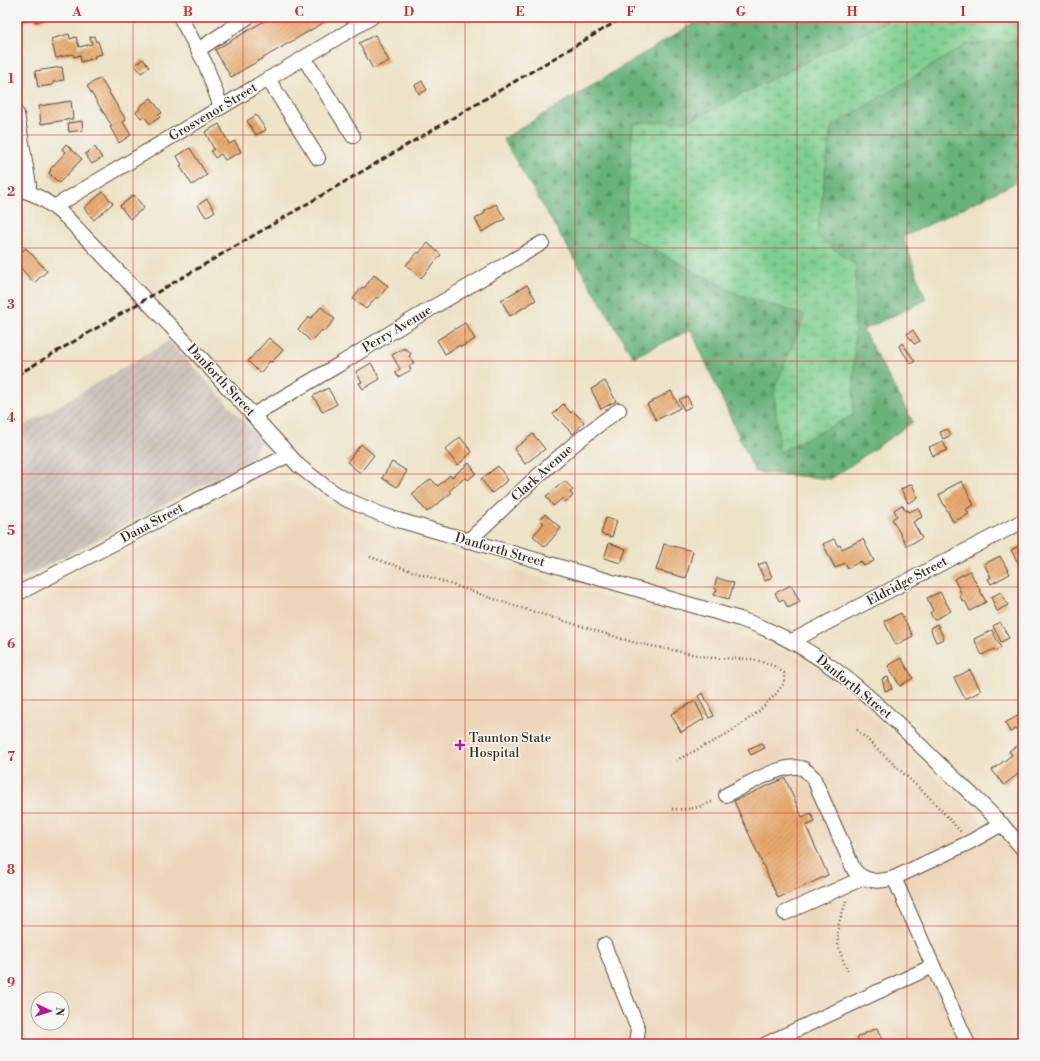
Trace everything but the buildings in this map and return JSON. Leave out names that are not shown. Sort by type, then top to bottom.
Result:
[{"type":"street","points":[[180,17],[205,63],[221,107]]},
{"type":"street","points":[[198,50],[248,17]]},
{"type":"street","name":"Grosvenor Street","points":[[54,206],[372,17]]},
{"type":"street","points":[[304,58],[353,136]]},
{"type":"street","points":[[268,79],[318,158]]},
{"type":"street","points":[[17,114],[29,185],[23,190]]},
{"type":"street","name":"Danforth Street","points":[[23,190],[42,198],[54,206],[67,218],[200,357],[299,466],[327,488],[343,498],[398,520],[740,619],[766,628],[792,641],[830,665],[879,705],[1002,824],[1023,849]]},
{"type":"street","name":"Perry Avenue","points":[[253,415],[542,243]]},
{"type":"street","name":"Clark Avenue","points":[[468,541],[560,456],[619,410]]},
{"type":"street","name":"Dana Street","points":[[17,594],[187,505],[289,455]]},
{"type":"street","name":"Eldridge Street","points":[[792,641],[1023,521]]},
{"type":"street","points":[[726,796],[778,770],[792,767],[804,769],[813,777],[852,866],[858,875],[857,881]]},
{"type":"street","points":[[785,913],[857,881],[881,881],[894,878],[970,842],[1002,824]]},
{"type":"street","points":[[894,878],[968,1044]]},
{"type":"street","points":[[604,945],[638,1029],[636,1044]]},
{"type":"street","points":[[766,1044],[933,966]]},
{"type":"path","points":[[370,557],[515,606],[636,642],[712,658],[753,659],[774,666],[784,673],[784,683],[776,694],[758,712],[722,737],[675,761]]},
{"type":"path","points":[[857,730],[932,800],[970,842]]},
{"type":"path","points":[[672,809],[684,810],[698,808],[726,796]]},
{"type":"path","points":[[847,973],[848,971],[837,940],[837,934],[840,921],[857,881]]},
{"type":"shaded area","points":[[169,341],[260,439],[252,459],[17,581],[17,430]]},
{"type":"shaded area","name":"Taunton State Hospital","points":[[275,483],[300,487],[354,520],[386,534],[767,644],[792,654],[816,667],[846,692],[959,798],[1023,864],[1023,1044],[17,1044],[17,612],[252,489]]},
{"type":"green space","points":[[704,17],[1023,17],[1023,179],[903,237],[926,300],[863,330],[913,422],[831,479],[755,472],[691,330],[633,357],[503,139]]},
{"type":"green space","points":[[895,17],[1023,17],[1023,40],[967,44],[831,127],[817,236],[856,265],[853,415],[780,452],[774,390],[805,315],[737,294],[625,234],[633,123],[689,121]]},
{"type":"railway","points":[[17,375],[624,17]]},
{"type":"place","name":"Taunton State Hospital","points":[[460,745]]}]
